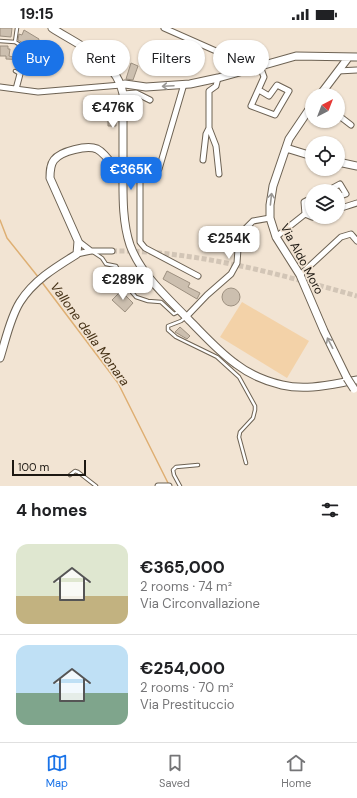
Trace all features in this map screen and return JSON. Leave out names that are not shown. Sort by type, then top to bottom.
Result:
[{"type":"street","points":[[52,28],[103,61],[111,69],[121,85],[123,94],[122,197],[125,224],[135,257],[145,273],[219,350],[236,364],[269,382],[301,388],[317,387],[357,380]]},
{"type":"street","points":[[164,28],[213,50]]},
{"type":"street","points":[[269,64],[296,56],[357,57]]},
{"type":"street","points":[[325,88],[348,58]]},
{"type":"street","points":[[338,71],[357,70]]},
{"type":"street","points":[[16,89],[19,76]]},
{"type":"street","points":[[0,86],[38,92],[125,84],[146,87],[184,84],[224,76]]},
{"type":"street","points":[[259,90],[269,96],[277,85],[289,91],[275,116],[252,106],[264,76]]},
{"type":"street","points":[[218,78],[216,86],[209,91],[209,128],[216,146],[219,174]]},
{"type":"street","points":[[184,84],[160,169],[140,172],[140,242],[145,248],[198,276]]},
{"type":"street","points":[[123,94],[136,93],[150,100]]},
{"type":"street","name":"Via Aldo Moro","points":[[305,115],[292,133],[273,186],[270,205],[270,218],[276,238],[300,275],[324,331],[355,392]]},
{"type":"street","points":[[345,121],[351,126]]},
{"type":"street","points":[[203,160],[206,134],[209,128]]},
{"type":"street","points":[[91,251],[78,241],[51,182],[50,169],[59,155],[89,147],[104,155],[116,170],[123,171]]},
{"type":"street","points":[[286,148],[305,154]]},
{"type":"street","points":[[345,163],[357,166]]},
{"type":"street","points":[[276,238],[305,214],[305,202]]},
{"type":"street","points":[[345,207],[357,203]]},
{"type":"street","points":[[186,317],[207,295],[231,274],[237,264],[238,250],[246,228],[253,221],[270,218]]},
{"type":"street","points":[[300,275],[341,237],[351,234],[357,241]]},
{"type":"street","points":[[77,254],[78,241]]},
{"type":"street","points":[[0,358],[14,314],[30,288],[51,270],[77,254],[91,251],[112,251]]},
{"type":"street","points":[[158,486],[168,486]]},
{"type":"lane","points":[[15,40],[17,28]]},
{"type":"lane","points":[[0,41],[12,42]]},
{"type":"lane","points":[[91,251],[102,258],[106,264],[116,266],[130,290],[136,297],[148,301],[161,302],[174,314],[180,311]]},
{"type":"lane","points":[[186,317],[181,321],[168,326],[168,330],[176,337],[217,357],[239,377],[255,406],[255,414],[253,418],[240,432],[239,437],[246,462]]},
{"type":"lane","points":[[180,486],[174,476],[173,470],[176,467],[198,465]]},
{"type":"lane","points":[[70,475],[78,472],[96,486]]},
{"type":"shaded area","points":[[242,302],[309,341],[287,378],[220,337]]},
{"type":"building","points":[[0,28],[12,28],[11,37],[0,36]]},
{"type":"building","points":[[24,30],[39,40],[18,40],[19,34],[22,35]]},
{"type":"building","points":[[0,46],[8,46],[8,49],[10,49],[9,56],[12,57],[12,59],[6,59],[6,56],[0,56]]},
{"type":"building","points":[[131,63],[138,66],[133,80],[126,79],[127,76],[130,76]]},
{"type":"building","points":[[108,107],[116,107],[116,126],[108,126]]},
{"type":"building","points":[[167,271],[190,283],[188,287],[200,293],[197,299],[163,279]]},
{"type":"building","points":[[231,288],[237,291],[240,297],[237,303],[231,306],[225,303],[222,297],[225,291]]},
{"type":"building","points":[[121,291],[133,303],[125,312],[112,300]]},
{"type":"building","points":[[180,327],[190,336],[187,339],[175,332]]},
{"type":"waterway","name":"Vallone della Monara","points":[[0,220],[7,238],[39,278]]},
{"type":"waterway","name":"Vallone della Monara","points":[[41,281],[118,383],[169,485]]},
{"type":"tunnel","points":[[112,251],[143,252],[205,259],[267,272],[357,296]]}]
